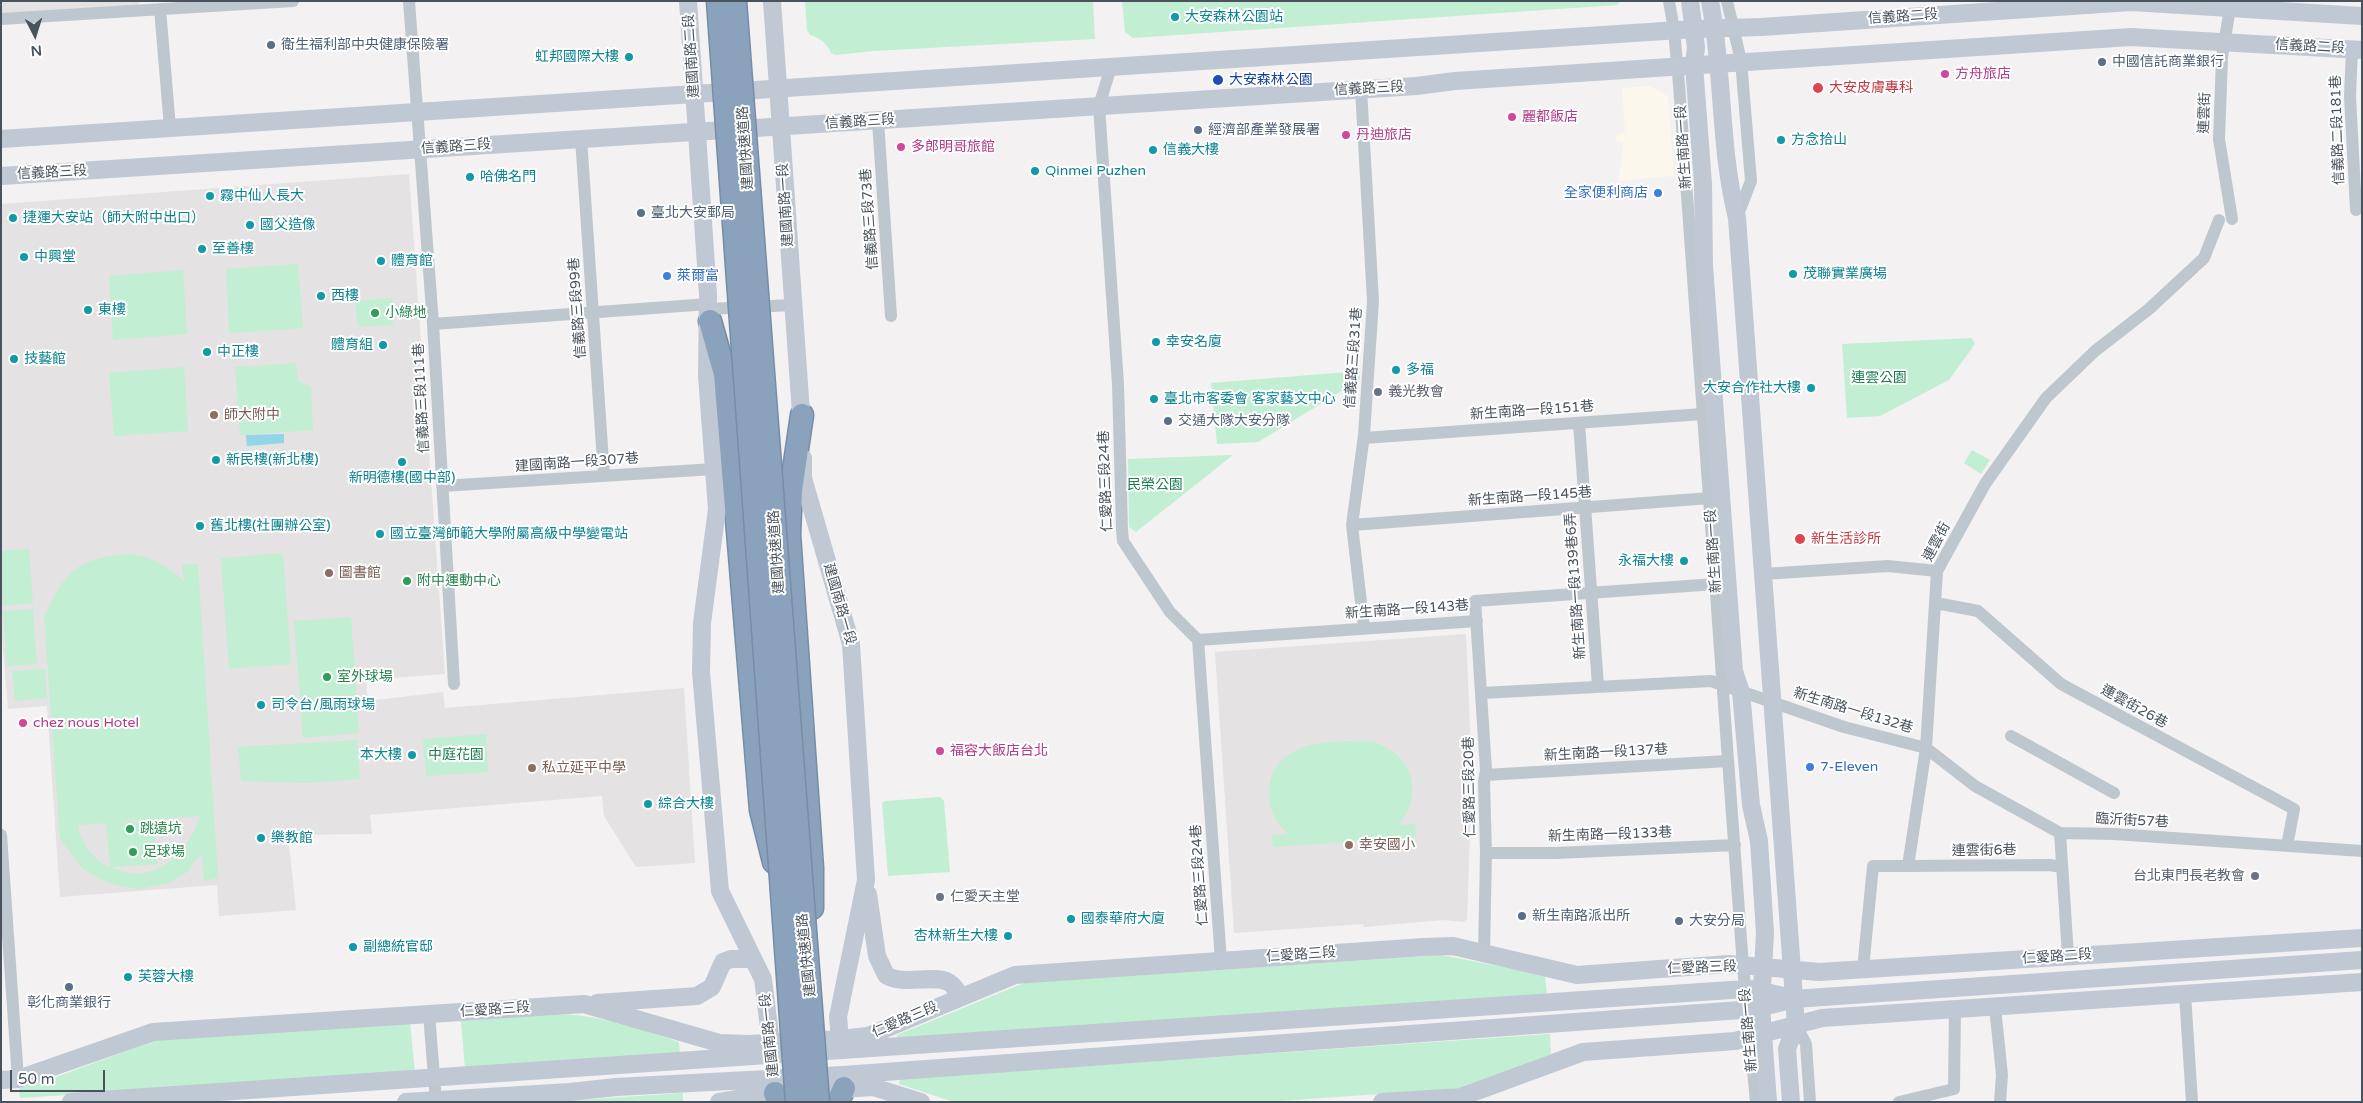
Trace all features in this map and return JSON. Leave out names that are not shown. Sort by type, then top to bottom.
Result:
[{"type":"highway","name":"建國快速道路","points":[[718,1],[797,1102]]},
{"type":"highway","name":"建國快速道路","points":[[735,1],[818,1102]]},
{"type":"highway","points":[[709,312],[725,374],[761,810],[782,898]]},
{"type":"highway","points":[[802,415],[791,490],[789,534],[812,868],[812,1004]]},
{"type":"main road","name":"建國南路二段","points":[[688,1],[695,111]]},
{"type":"main road","points":[[772,1],[778,97]]},
{"type":"main road","points":[[1686,65],[1696,47],[1690,1]]},
{"type":"main road","points":[[1710,1],[1715,28],[1728,181],[1737,218],[1796,1025],[1787,1049],[1791,1102]]},
{"type":"main road","name":"信義路二段","points":[[1715,28],[1762,28],[2131,2],[2231,5],[2362,16]]},
{"type":"main road","points":[[1,139],[694,94],[778,97],[1111,67],[1715,28]]},
{"type":"main road","name":"信義路二段","points":[[1718,63],[2131,37],[2357,50]]},
{"type":"main road","name":"信義路三段","points":[[1,176],[581,138],[878,121],[1718,63]]},
{"type":"main road","name":"新生南路一段","points":[[1686,65],[1703,184],[1704,266],[1731,622],[1734,671],[1732,688],[1759,841],[1765,933],[1753,967],[1754,1001],[1757,1035],[1768,1102]]},
{"type":"main road","name":"建國南路一段","points":[[778,97],[802,415],[803,478],[851,644],[866,880],[838,1017],[844,1092]]},
{"type":"main road","name":"建國南路一段","points":[[695,111],[709,312],[707,376],[717,509],[702,623],[701,672],[720,890],[763,979],[766,991],[775,1093]]},
{"type":"main road","points":[[866,880],[876,956],[886,975],[900,981],[944,980],[951,984],[961,997]]},
{"type":"main road","name":"仁愛路二段","points":[[1753,967],[1819,972],[2362,938]]},
{"type":"main road","name":"仁愛路三段","points":[[840,1045],[868,1036],[1015,975],[1453,946],[1577,975],[1729,964],[1753,967]]},
{"type":"main road","points":[[584,1004],[697,996],[712,987],[723,962],[731,959],[752,959]]},
{"type":"main road","name":"仁愛路二段","points":[[1754,1001],[2362,960]]},
{"type":"main road","points":[[1382,1102],[1461,1097],[1583,1052],[1735,1041],[1822,1018],[2362,982]]},
{"type":"main road","points":[[406,1102],[844,1092],[1754,1001]]},
{"type":"main road","name":"仁愛路三段","points":[[71,1102],[434,1077],[772,1048],[1754,1001]]},
{"type":"main road","name":"仁愛路三段","points":[[10,1079],[154,1032],[584,1004],[719,1043],[772,1048]]},
{"type":"main road","points":[[844,1092],[874,1087],[920,1102]]},
{"type":"main road","points":[[719,1102],[775,1093]]},
{"type":"street","points":[[1,19],[293,1]]},
{"type":"street","name":"信義路三段111巷","points":[[409,1],[418,111],[454,684]]},
{"type":"street","name":"新生南路一段","points":[[1669,1],[1674,30],[1686,65],[1703,414],[1716,584],[1732,688],[1728,761],[1735,845],[1753,967]]},
{"type":"street","points":[[1727,1],[1741,61],[1751,181],[1737,218]]},
{"type":"street","name":"連雲街","points":[[1908,866],[1922,764],[1926,748],[1938,572],[1985,484],[2052,391],[2095,351],[2149,309],[2204,258],[2226,220],[2219,139],[2222,58],[2231,5]]},
{"type":"street","points":[[160,9],[170,128]]},
{"type":"street","name":"信義路二段181巷","points":[[2356,210],[2350,96],[2357,50]]},
{"type":"street","name":"仁愛路三段24巷","points":[[1111,67],[1098,106],[1118,384],[1123,541],[1170,612],[1198,640],[1221,961]]},
{"type":"street","name":"信義路三段31巷","points":[[1361,89],[1373,278],[1370,368],[1364,438],[1352,525],[1364,628]]},
{"type":"street","name":"信義路三段73巷","points":[[878,121],[891,316]]},
{"type":"street","name":"信義路三段99巷","points":[[581,138],[604,476]]},
{"type":"street","points":[[432,324],[594,313],[709,312],[793,305]]},
{"type":"street","name":"新生南路一段151巷","points":[[1364,438],[1703,414]]},
{"type":"street","name":"新生南路一段139巷6弄","points":[[1579,423],[1598,686]]},
{"type":"street","name":"建國南路一段307巷","points":[[442,486],[714,469]]},
{"type":"street","name":"新生南路一段145巷","points":[[1352,525],[1710,498]]},
{"type":"street","points":[[1763,574],[1888,566],[1938,572]]},
{"type":"street","name":"新生南路一段143巷","points":[[1198,640],[1477,621],[1475,601],[1716,584]]},
{"type":"street","name":"連雲街26巷","points":[[1936,603],[1978,611],[2061,684],[2294,809],[2287,846]]},
{"type":"street","name":"仁愛路三段20巷","points":[[1477,621],[1485,775],[1484,953]]},
{"type":"street","name":"新生南路一段132巷","points":[[1482,693],[1711,681],[1844,727],[1926,748]]},
{"type":"street","points":[[2011,736],[2114,793]]},
{"type":"street","name":"臨沂街57巷","points":[[1926,748],[1975,786],[2060,833],[2114,834],[2362,851]]},
{"type":"street","name":"新生南路一段137巷","points":[[1485,775],[1728,761]]},
{"type":"street","points":[[2060,833],[2068,956]]},
{"type":"street","points":[[1,835],[10,1079]]},
{"type":"street","name":"新生南路一段133巷","points":[[1486,853],[1556,853],[1735,845]]},
{"type":"street","name":"連雲街6巷","points":[[1908,866],[2050,865],[2061,868]]},
{"type":"street","points":[[1863,969],[1873,866],[1908,866]]},
{"type":"street","points":[[2185,994],[2192,1102]]},
{"type":"street","points":[[1995,1007],[2002,1075],[2000,1102]]},
{"type":"street","points":[[1899,1102],[1954,1089],[1955,1009]]},
{"type":"street","points":[[429,1014],[436,1101]]},
{"type":"street","points":[[1796,1025],[1806,1044],[1810,1102]]},
{"type":"street","name":"新生南路一段","points":[[1756,1102],[1757,1035]]},
{"type":"shaded area","points":[[1,1],[139,1],[139,6],[1,15]]},
{"type":"shaded area","points":[[1649,86],[1668,96],[1674,176],[1618,181],[1624,143],[1616,141],[1617,134],[1625,133],[1622,88]]},
{"type":"shaded area","name":"師大附中","points":[[409,174],[445,674],[366,680],[368,701],[443,692],[445,708],[684,688],[695,863],[636,867],[604,816],[602,796],[370,815],[372,834],[288,835],[296,910],[219,916],[217,885],[60,897],[47,706],[8,709],[1,626],[1,204]]},
{"type":"shaded area","name":"幸安國小","points":[[1466,634],[1472,774],[1467,919],[1464,922],[1443,920],[1364,927],[1363,924],[1234,933],[1215,652]]},
{"type":"green space","points":[[805,1],[1093,1],[1095,39],[873,51],[836,55],[831,53],[823,41],[810,35],[807,30]]},
{"type":"green space","name":"大安森林公園","points":[[1122,1],[1621,1],[1617,5],[1133,38],[1125,32]]},
{"type":"green space","points":[[298,264],[303,328],[229,333],[226,269]]},
{"type":"green space","points":[[183,270],[187,334],[113,340],[109,276]]},
{"type":"green space","name":"小綠地","points":[[392,298],[393,325],[358,327],[355,301]]},
{"type":"green space","name":"連雲公園","points":[[1972,338],[1975,344],[1949,380],[1880,416],[1847,418],[1842,344]]},
{"type":"green space","points":[[296,363],[298,381],[311,387],[313,430],[240,435],[235,367]]},
{"type":"green space","points":[[184,367],[188,431],[114,436],[109,373]]},
{"type":"green space","points":[[1360,371],[1360,380],[1258,442],[1217,444],[1211,383]]},
{"type":"green space","points":[[1972,450],[1990,460],[1981,474],[1964,463]]},
{"type":"green space","name":"民榮公園","points":[[1233,455],[1136,532],[1129,527],[1128,459]]},
{"type":"green space","points":[[29,549],[33,603],[3,606],[1,551]]},
{"type":"green space","points":[[283,553],[291,664],[229,669],[221,558]]},
{"type":"green space","points":[[130,554],[153,560],[165,566],[184,581],[182,565],[198,564],[218,878],[204,881],[202,853],[187,872],[169,883],[140,889],[118,886],[100,879],[83,869],[60,839],[44,617],[59,588],[75,570],[97,559]],"holes":[[[200,816],[188,843],[167,864],[140,874],[126,873],[111,867],[158,864],[153,822],[106,823],[110,867],[98,860],[88,850],[78,825]]]},
{"type":"green space","points":[[33,609],[37,664],[7,666],[3,611]]},
{"type":"green space","name":"室外球場","points":[[351,617],[359,733],[303,738],[294,621]]},
{"type":"green space","points":[[45,669],[47,698],[15,701],[12,671]]},
{"type":"green space","name":"中庭花園","points":[[486,734],[488,772],[426,776],[423,739]]},
{"type":"green space","points":[[357,740],[360,779],[306,783],[241,781],[238,747]]},
{"type":"green space","points":[[1370,741],[1384,746],[1396,754],[1410,774],[1412,799],[1399,825],[1415,824],[1416,837],[1273,847],[1272,835],[1288,834],[1278,823],[1272,811],[1269,798],[1269,785],[1273,773],[1280,763],[1290,754],[1310,745]]},
{"type":"green space","points":[[940,797],[944,801],[950,872],[888,876],[882,803],[885,801]]},
{"type":"green space","points":[[1441,955],[1545,975],[1547,996],[898,1041],[897,1035],[1024,983]]},
{"type":"green space","points":[[552,1014],[585,1016],[647,1031],[679,1042],[680,1055],[465,1069],[461,1021]]},
{"type":"green space","points":[[410,1023],[415,1072],[20,1098],[19,1086],[59,1076],[158,1039]]},
{"type":"green space","points":[[1550,1034],[1551,1054],[1463,1088],[1267,1102],[954,1102],[899,1084],[900,1079]]},
{"type":"green space","points":[[683,1093],[683,1102],[551,1102]]},
{"type":"water","points":[[284,434],[284,443],[247,446],[246,435]]},
{"type":"place","name":"大安森林公園站","points":[[1175,17]]},
{"type":"place","name":"衛生福利部中央健康保險署","points":[[271,45]]},
{"type":"place","name":"虹邦國際大樓","points":[[629,57]]},
{"type":"place","name":"中國信託商業銀行","points":[[2102,62]]},
{"type":"place","name":"方舟旅店","points":[[1945,74]]},
{"type":"place","name":"大安森林公園","points":[[1218,80]]},
{"type":"place","name":"大安皮膚專科","points":[[1818,88]]},
{"type":"place","name":"麗都飯店","points":[[1512,117]]},
{"type":"place","name":"經濟部產業發展署","points":[[1198,130]]},
{"type":"place","name":"丹迪旅店","points":[[1346,135]]},
{"type":"place","name":"方念拾山","points":[[1781,140]]},
{"type":"place","name":"多郎明哥旅館","points":[[901,147]]},
{"type":"place","name":"信義大樓","points":[[1153,150]]},
{"type":"place","name":"Qinmei Puzhen","points":[[1035,171]]},
{"type":"place","name":"哈佛名門","points":[[470,177]]},
{"type":"place","name":"全家便利商店","points":[[1658,193]]},
{"type":"place","name":"霧中仙人長大","points":[[210,196]]},
{"type":"place","name":"臺北大安郵局","points":[[641,213]]},
{"type":"place","name":"捷運大安站（師大附中出口）","points":[[13,218]]},
{"type":"place","name":"國父造像","points":[[250,225]]},
{"type":"place","name":"至善樓","points":[[202,249]]},
{"type":"place","name":"中興堂","points":[[24,257]]},
{"type":"place","name":"體育館","points":[[381,261]]},
{"type":"place","name":"茂聯實業廣場","points":[[1793,274]]},
{"type":"place","name":"萊爾富","points":[[667,276]]},
{"type":"place","name":"西樓","points":[[321,296]]},
{"type":"place","name":"東樓","points":[[88,310]]},
{"type":"place","name":"小綠地","points":[[375,313]]},
{"type":"place","name":"幸安名廈","points":[[1156,342]]},
{"type":"place","name":"體育組","points":[[383,345]]},
{"type":"place","name":"中正樓","points":[[207,352]]},
{"type":"place","name":"技藝館","points":[[14,359]]},
{"type":"place","name":"多福","points":[[1396,370]]},
{"type":"place","name":"大安合作社大樓","points":[[1811,388]]},
{"type":"place","name":"義光教會","points":[[1378,392]]},
{"type":"place","name":"臺北市客委會 客家藝文中心","points":[[1154,399]]},
{"type":"place","name":"師大附中","points":[[214,415]]},
{"type":"place","name":"交通大隊大安分隊","points":[[1168,421]]},
{"type":"place","name":"新民樓(新北樓)","points":[[216,460]]},
{"type":"place","name":"新明德樓(國中部)","points":[[402,462]]},
{"type":"place","name":"舊北樓(社團辦公室)","points":[[200,526]]},
{"type":"place","name":"國立臺灣師範大學附屬高級中學變電站","points":[[380,534]]},
{"type":"place","name":"新生活診所","points":[[1800,539]]},
{"type":"place","name":"永福大樓","points":[[1684,561]]},
{"type":"place","name":"圖書館","points":[[329,573]]},
{"type":"place","name":"附中運動中心","points":[[407,581]]},
{"type":"place","name":"室外球場","points":[[327,677]]},
{"type":"place","name":"司令台/風雨球場","points":[[261,705]]},
{"type":"place","name":"chez nous Hotel","points":[[23,723]]},
{"type":"place","name":"福容大飯店台北","points":[[940,751]]},
{"type":"place","name":"本大樓","points":[[412,755]]},
{"type":"place","name":"7-Eleven","points":[[1810,767]]},
{"type":"place","name":"私立延平中學","points":[[532,768]]},
{"type":"place","name":"綜合大樓","points":[[648,804]]},
{"type":"place","name":"跳遠坑","points":[[130,829]]},
{"type":"place","name":"樂教館","points":[[261,838]]},
{"type":"place","name":"幸安國小","points":[[1349,845]]},
{"type":"place","name":"足球場","points":[[133,852]]},
{"type":"place","name":"台北東門長老教會","points":[[2255,876]]},
{"type":"place","name":"仁愛天主堂","points":[[940,897]]},
{"type":"place","name":"新生南路派出所","points":[[1522,916]]},
{"type":"place","name":"國泰華府大廈","points":[[1071,919]]},
{"type":"place","name":"大安分局","points":[[1679,921]]},
{"type":"place","name":"杏林新生大樓","points":[[1008,936]]},
{"type":"place","name":"副總統官邸","points":[[353,947]]},
{"type":"place","name":"芙蓉大樓","points":[[128,977]]},
{"type":"place","name":"彰化商業銀行","points":[[69,987]]}]
